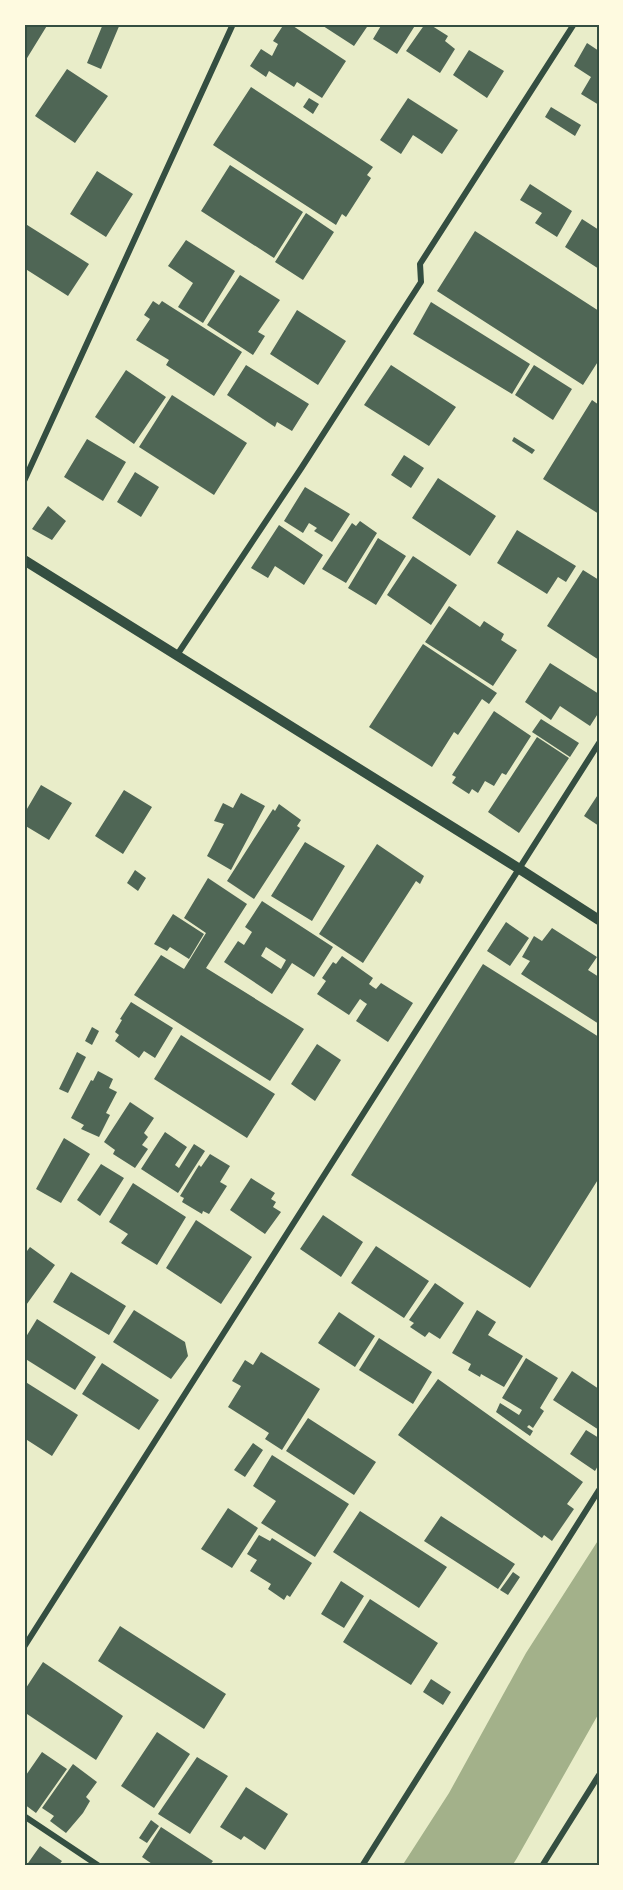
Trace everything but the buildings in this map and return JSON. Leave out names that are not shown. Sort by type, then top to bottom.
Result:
[{"type":"street","points":[[24,481],[233,24]]},
{"type":"street","points":[[177,655],[422,282],[420,264],[574,24]]},
{"type":"street","points":[[24,560],[599,920]]},
{"type":"street","points":[[24,1647],[599,743]]},
{"type":"street","points":[[362,1866],[599,1490]]},
{"type":"street","points":[[542,1866],[599,1775]]},
{"type":"street","points":[[24,1816],[99,1866]]},
{"type":"shaded area","points":[[599,1539],[599,1713],[517,1858],[512,1866],[402,1866],[449,1793],[526,1653]]}]
